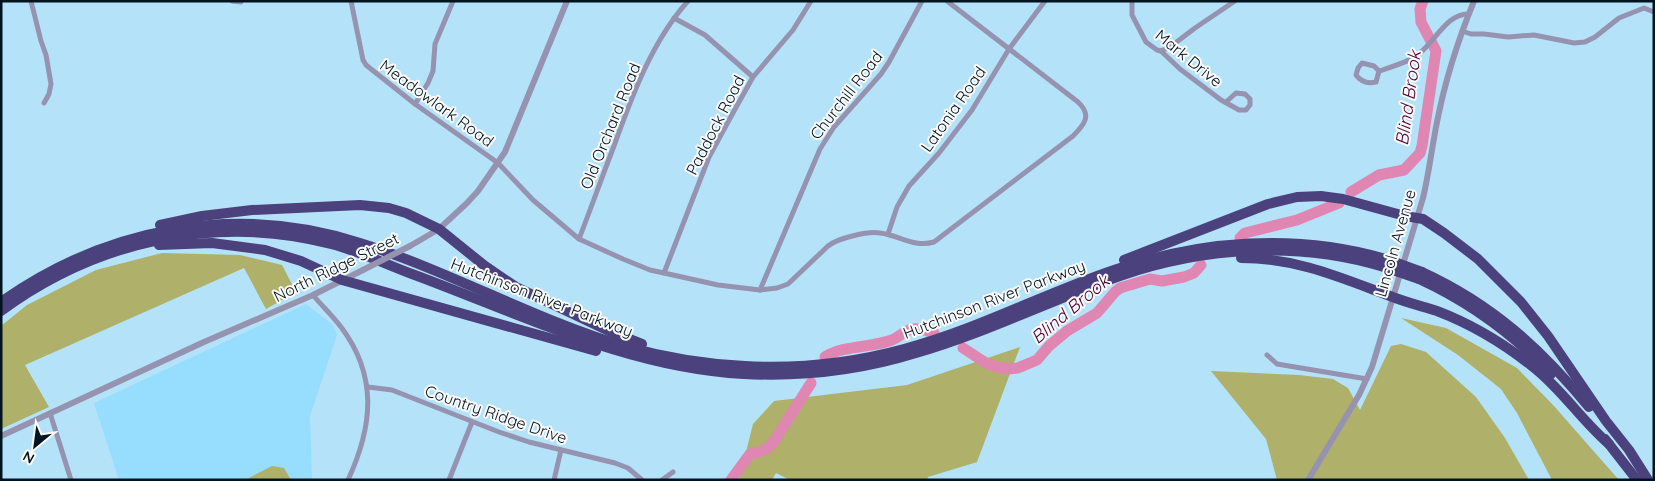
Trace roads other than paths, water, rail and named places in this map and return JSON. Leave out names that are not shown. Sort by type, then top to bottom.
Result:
[{"type":"highway","points":[[1041,298],[1079,278],[1268,204],[1297,197],[1321,196],[1343,199],[1417,218],[1430,222],[1461,246],[1492,272],[1518,298],[1548,336],[1599,411],[1629,450],[1648,480]]},
{"type":"highway","points":[[68,266],[97,245],[144,229],[193,218],[243,211],[373,206],[400,211],[439,229],[503,279],[529,294],[592,323],[647,346],[731,365]]},
{"type":"highway","name":"Hutchinson River Parkway","points":[[1,302],[38,278],[68,266],[117,242],[170,230],[234,224],[266,224],[299,228],[373,247],[614,343],[672,357],[731,365],[763,367],[806,366],[880,355],[943,337],[1130,265],[1199,249],[1264,243],[1318,245],[1351,250],[1453,287],[1481,304],[1524,337],[1570,384],[1648,480]]},
{"type":"highway","name":"Hutchinson River Parkway","points":[[1,311],[68,266],[130,246],[182,235],[242,232],[290,236],[322,242],[353,251],[615,351],[652,361],[689,368],[744,374],[787,374],[830,371],[885,362],[947,344],[1093,286],[1160,264],[1202,256],[1268,250],[1310,252],[1385,263]]},
{"type":"highway","points":[[68,266],[152,246],[212,243],[251,247],[308,264],[342,280],[634,361],[689,368]]},
{"type":"highway","points":[[1160,264],[1255,258],[1298,264],[1333,274],[1393,298],[1453,318],[1507,347],[1533,367],[1570,402],[1592,430],[1608,444]]},
{"type":"highway","name":"Hutchinson River Parkway","points":[[1420,276],[1489,319],[1515,339],[1561,385],[1638,480]]},
{"type":"street","points":[[31,1],[46,55],[51,84],[50,94],[44,103]]},
{"type":"street","points":[[232,1],[241,2]]},
{"type":"street","name":"Meadowlark Road","points":[[351,1],[363,60],[373,72],[498,163],[533,200],[579,239],[623,260],[650,270],[718,285],[760,290],[788,284],[834,241],[880,232],[888,234]]},
{"type":"street","points":[[415,104],[433,71],[435,44],[453,1]]},
{"type":"street","name":"North Ridge Street","points":[[1,436],[196,346],[313,295],[410,246],[439,229],[467,203],[505,152],[520,119],[555,26],[567,1]]},
{"type":"street","name":"Old Orchard Road","points":[[579,239],[628,108],[647,64],[674,18],[688,1]]},
{"type":"street","name":"Paddock Road","points":[[664,273],[709,157],[754,78],[793,30],[811,1]]},
{"type":"street","name":"Churchill Road","points":[[760,290],[820,148],[834,127],[885,68],[901,43],[922,1]]},
{"type":"street","points":[[888,234],[914,243],[927,244],[934,242],[1073,136],[1083,124],[1086,116],[1084,108],[947,1]]},
{"type":"street","name":"Latonia Road","points":[[888,234],[897,207],[909,186],[939,153],[972,110],[1009,49],[1045,1]]},
{"type":"street","name":"Mark Drive","points":[[1132,1],[1132,15],[1146,42],[1161,51],[1180,69],[1221,100],[1239,110],[1246,110],[1250,106],[1250,99],[1245,94],[1236,93],[1226,102]]},
{"type":"street","points":[[1161,51],[1170,47],[1235,1]]},
{"type":"street","name":"Lincoln Avenue","points":[[1308,480],[1367,379],[1429,174],[1437,123],[1448,75],[1474,1]]},
{"type":"street","points":[[1462,31],[1471,34],[1508,37],[1534,35],[1572,42],[1585,42],[1595,37],[1619,18],[1644,8],[1654,12]]},
{"type":"street","points":[[1379,71],[1415,57],[1451,20],[1460,14],[1468,14]]},
{"type":"street","points":[[674,18],[705,35],[754,78]]},
{"type":"street","points":[[1362,63],[1374,66],[1379,71],[1376,82],[1369,84],[1360,80],[1356,75],[1362,63]]},
{"type":"street","points":[[313,295],[349,339],[365,371],[369,403],[363,438],[348,480]]},
{"type":"street","points":[[1267,355],[1277,364],[1367,379]]},
{"type":"street","name":"Country Ridge Drive","points":[[368,387],[392,390],[472,422],[522,439],[615,463],[628,468],[642,480]]},
{"type":"street","points":[[50,413],[71,480]]},
{"type":"street","points":[[449,480],[472,422]]},
{"type":"street","points":[[554,480],[561,450]]},
{"type":"street","points":[[662,480],[673,472]]},
{"type":"waterway","name":"Blind Brook","points":[[1351,192],[1379,175],[1404,170],[1420,153],[1436,51],[1421,22],[1420,9],[1423,1]]},
{"type":"waterway","name":"Blind Brook","points":[[1240,238],[1245,233],[1297,220],[1339,203]]},
{"type":"waterway","name":"Blind Brook","points":[[963,348],[986,363],[996,367],[1018,368],[1037,360],[1049,346],[1067,331],[1097,313],[1120,288],[1150,279],[1162,281],[1184,277],[1194,273],[1201,265]]},
{"type":"waterway","name":"Blind Brook","points":[[825,357],[840,350],[884,343],[912,329],[921,329],[934,333]]},
{"type":"waterway","name":"Blind Brook","points":[[731,480],[750,454],[765,450],[773,443],[811,383]]}]
